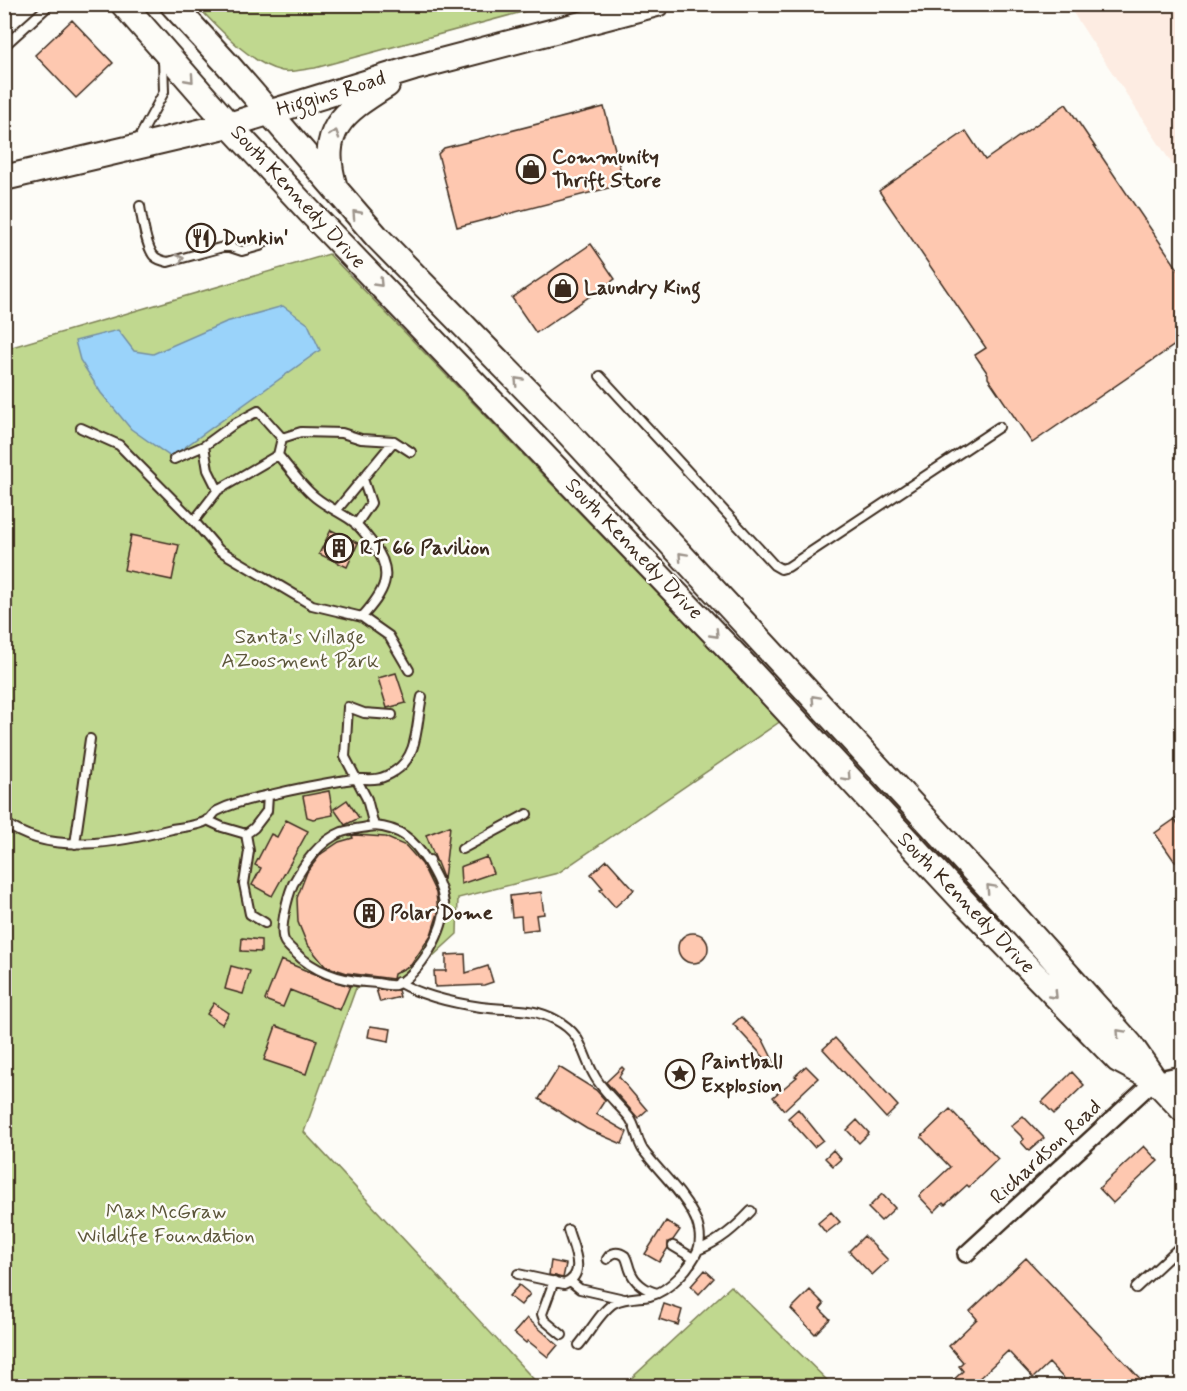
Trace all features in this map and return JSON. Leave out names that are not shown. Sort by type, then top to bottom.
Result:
[{"type":"main road","name":"South Kennedy Drive","points":[[123,4],[230,125],[737,657],[1130,1044],[1155,1080],[1182,1109]]},
{"type":"main road","name":"South Kennedy Drive","points":[[172,4],[228,64],[377,237],[559,423],[1118,1060],[1155,1080]]},
{"type":"main road","name":"Higgins Road","points":[[4,178],[230,125],[414,68],[657,4]]},
{"type":"main road","points":[[336,190],[329,167],[332,137],[339,120],[354,105],[414,68]]},
{"type":"street","points":[[1155,1080],[1182,1074]]},
{"type":"street","name":"Richardson Road","points":[[966,1254],[1155,1080]]},
{"type":"lane","points":[[4,46],[45,9],[42,4]]},
{"type":"lane","points":[[132,149],[164,92],[163,49]]},
{"type":"lane","points":[[140,206],[152,254],[159,260],[168,262],[227,246],[242,251],[260,246],[266,240]]},
{"type":"lane","points":[[600,376],[774,565],[782,568],[788,567],[999,427]]},
{"type":"lane","points":[[174,459],[204,446],[258,411],[282,438]]},
{"type":"lane","points":[[81,428],[119,444],[219,550],[312,605],[362,617],[389,636],[409,670]]},
{"type":"lane","points":[[282,438],[302,432],[342,433],[361,438],[394,441],[411,452]]},
{"type":"lane","points":[[194,521],[218,490],[278,455],[282,438]]},
{"type":"lane","points":[[336,510],[394,441]]},
{"type":"lane","points":[[204,446],[208,470],[218,490]]},
{"type":"lane","points":[[278,455],[314,496],[356,525],[380,553],[386,569],[385,585],[362,617]]},
{"type":"lane","points":[[356,525],[371,503],[363,478]]},
{"type":"lane","points":[[4,822],[17,832],[43,839],[75,844],[105,843],[207,820],[216,811],[268,795],[350,779],[374,781],[394,772],[408,760],[414,742],[422,697]]},
{"type":"lane","points":[[374,826],[367,799],[345,757],[348,706],[364,713],[392,715]]},
{"type":"lane","points":[[75,844],[90,739]]},
{"type":"lane","points":[[246,834],[267,811],[268,795]]},
{"type":"lane","points":[[462,849],[527,814]]},
{"type":"lane","points":[[207,820],[246,834]]},
{"type":"lane","points":[[374,826],[388,827],[415,842],[430,860],[441,886],[445,906],[440,932],[411,976],[394,985],[351,981],[316,969],[284,940],[283,925],[290,892],[303,867],[316,851],[342,832],[374,826]]},
{"type":"lane","points":[[246,834],[249,851],[244,884],[250,914],[266,923]]},
{"type":"lane","points":[[398,982],[412,990],[468,1005],[534,1011],[557,1020],[569,1029],[582,1045],[598,1081],[633,1123],[644,1152],[689,1206],[699,1228],[698,1250],[693,1258],[672,1283],[658,1293],[625,1299],[609,1308],[579,1345]]},
{"type":"lane","points":[[698,1250],[728,1233],[751,1211]]},
{"type":"lane","points":[[518,1274],[564,1284],[570,1281],[576,1275],[578,1264],[568,1230]]},
{"type":"lane","points":[[1136,1288],[1182,1245]]},
{"type":"lane","points":[[674,1246],[693,1258]]},
{"type":"lane","points":[[607,1259],[611,1254],[617,1252],[625,1256],[630,1272],[638,1282],[658,1293]]},
{"type":"lane","points":[[554,1281],[542,1314],[544,1320],[562,1335]]},
{"type":"lane","points":[[570,1281],[580,1289],[625,1299]]},
{"type":"shaded area","points":[[1068,5],[1182,5],[1182,179]]},
{"type":"green space","points":[[196,5],[548,5],[315,68],[290,72],[258,61],[224,34]]},
{"type":"green space","name":"Santa's Village AZoosment Park","points":[[329,254],[781,721],[558,873],[458,898],[457,934],[409,978],[356,988],[304,1132],[540,1386],[5,1386],[5,349]]},
{"type":"green space","points":[[731,1286],[833,1386],[623,1386]]},
{"type":"water","points":[[283,306],[308,324],[320,350],[171,457],[131,429],[101,393],[80,360],[75,341],[118,330],[134,351],[153,354],[226,322]]},
{"type":"building","points":[[72,20],[113,63],[76,98],[35,55]]},
{"type":"building","points":[[1066,104],[1182,275],[1182,340],[1032,443],[975,355],[986,348],[879,191],[966,131],[985,160]]},
{"type":"building","name":"Community Thrift Store","points":[[604,107],[624,184],[457,227],[438,154],[444,148]]},
{"type":"building","name":"Laundry King","points":[[591,244],[615,279],[536,333],[512,298]]},
{"type":"building","name":"RT 66 Pavilion","points":[[331,530],[358,543],[347,567],[319,554]]},
{"type":"building","points":[[131,535],[179,545],[172,580],[124,570]]},
{"type":"building","points":[[396,673],[406,703],[387,708],[378,678]]},
{"type":"building","points":[[329,791],[333,815],[313,819],[307,817],[303,796]]},
{"type":"building","points":[[347,800],[359,818],[345,825],[334,809]]},
{"type":"building","points":[[1175,819],[1182,831],[1182,857],[1175,862],[1155,833]]},
{"type":"building","points":[[286,820],[308,831],[272,896],[252,885],[261,868],[255,865],[271,834],[277,837]]},
{"type":"building","points":[[450,826],[444,880],[426,835]]},
{"type":"building","name":"Polar Dome","points":[[355,835],[385,837],[406,846],[422,864],[436,893],[438,913],[431,935],[411,965],[394,974],[393,979],[347,973],[325,966],[307,944],[298,922],[297,898],[307,872],[321,854]]},
{"type":"building","points":[[487,857],[493,873],[461,884],[460,867]]},
{"type":"building","points":[[607,860],[634,890],[615,907],[600,890],[603,888],[591,874]]},
{"type":"building","points":[[541,892],[544,914],[536,915],[538,929],[522,931],[521,916],[512,917],[510,896]]},
{"type":"building","points":[[693,933],[699,934],[707,942],[707,954],[699,962],[693,963],[687,962],[679,954],[678,948],[679,942],[687,934]]},
{"type":"building","points":[[242,938],[261,940],[261,952],[241,951]]},
{"type":"building","points":[[465,954],[466,973],[488,966],[493,982],[484,985],[435,987],[434,971],[446,971],[446,955]]},
{"type":"building","points":[[281,960],[326,979],[350,986],[340,1010],[290,990],[283,1007],[265,1000]]},
{"type":"building","points":[[231,966],[250,971],[243,994],[225,989]]},
{"type":"building","points":[[376,989],[398,990],[400,997],[380,1002]]},
{"type":"building","points":[[214,1003],[229,1013],[222,1024],[207,1014]]},
{"type":"building","points":[[741,1017],[763,1040],[776,1066],[774,1068],[733,1024]]},
{"type":"building","points":[[276,1026],[317,1040],[306,1074],[264,1060]]},
{"type":"building","points":[[370,1026],[391,1029],[389,1041],[368,1037]]},
{"type":"building","points":[[835,1038],[898,1106],[886,1118],[823,1049]]},
{"type":"building","points":[[806,1066],[818,1078],[784,1110],[773,1097],[797,1077],[795,1076]]},
{"type":"building","points":[[559,1067],[596,1090],[605,1100],[596,1114],[627,1132],[622,1144],[587,1129],[539,1099]]},
{"type":"building","points":[[622,1067],[624,1069],[619,1077],[647,1110],[638,1118],[606,1082]]},
{"type":"building","points":[[1072,1072],[1084,1085],[1054,1114],[1042,1102]]},
{"type":"building","points":[[798,1109],[823,1140],[814,1147],[788,1118]]},
{"type":"building","points":[[950,1109],[998,1159],[969,1187],[967,1185],[934,1212],[919,1196],[950,1167],[921,1137]]},
{"type":"building","points":[[1023,1116],[1044,1138],[1029,1151],[1021,1142],[1024,1139],[1011,1126]]},
{"type":"building","points":[[857,1120],[869,1133],[859,1143],[847,1130]]},
{"type":"building","points":[[1144,1146],[1158,1161],[1113,1203],[1099,1188]]},
{"type":"building","points":[[833,1150],[841,1159],[833,1166],[825,1158]]},
{"type":"building","points":[[882,1194],[895,1208],[881,1221],[868,1208]]},
{"type":"building","points":[[831,1212],[840,1222],[826,1233],[818,1223]]},
{"type":"building","points":[[666,1221],[680,1230],[673,1240],[668,1242],[668,1248],[659,1262],[645,1254]]},
{"type":"building","points":[[864,1236],[888,1260],[872,1275],[849,1251]]},
{"type":"building","points":[[1026,1258],[1147,1386],[1071,1386],[1049,1363],[1033,1378],[1008,1351],[971,1386],[947,1386],[963,1371],[959,1366],[963,1362],[949,1346],[977,1319],[970,1311]]},
{"type":"building","points":[[551,1261],[566,1264],[563,1278],[549,1275]]},
{"type":"building","points":[[705,1270],[714,1278],[699,1294],[691,1286]]},
{"type":"building","points":[[519,1285],[530,1294],[521,1305],[509,1296]]},
{"type":"building","points":[[810,1290],[824,1304],[820,1309],[830,1319],[815,1334],[791,1309]]},
{"type":"building","points":[[664,1304],[682,1310],[678,1325],[659,1319]]},
{"type":"building","points":[[527,1318],[558,1345],[548,1357],[514,1333]]},
{"type":"place","name":"Community Thrift Store","points":[[531,169]]},
{"type":"place","name":"Dunkin'","points":[[201,238]]},
{"type":"place","name":"Laundry King","points":[[563,288]]},
{"type":"place","name":"RT 66 Pavilion","points":[[339,548]]},
{"type":"place","name":"Polar Dome","points":[[369,913]]},
{"type":"place","name":"Paintball Explosion","points":[[680,1074]]},
{"type":"park label","name":"Max McGraw Wildlife Foundation","points":[[166,1224]]}]
